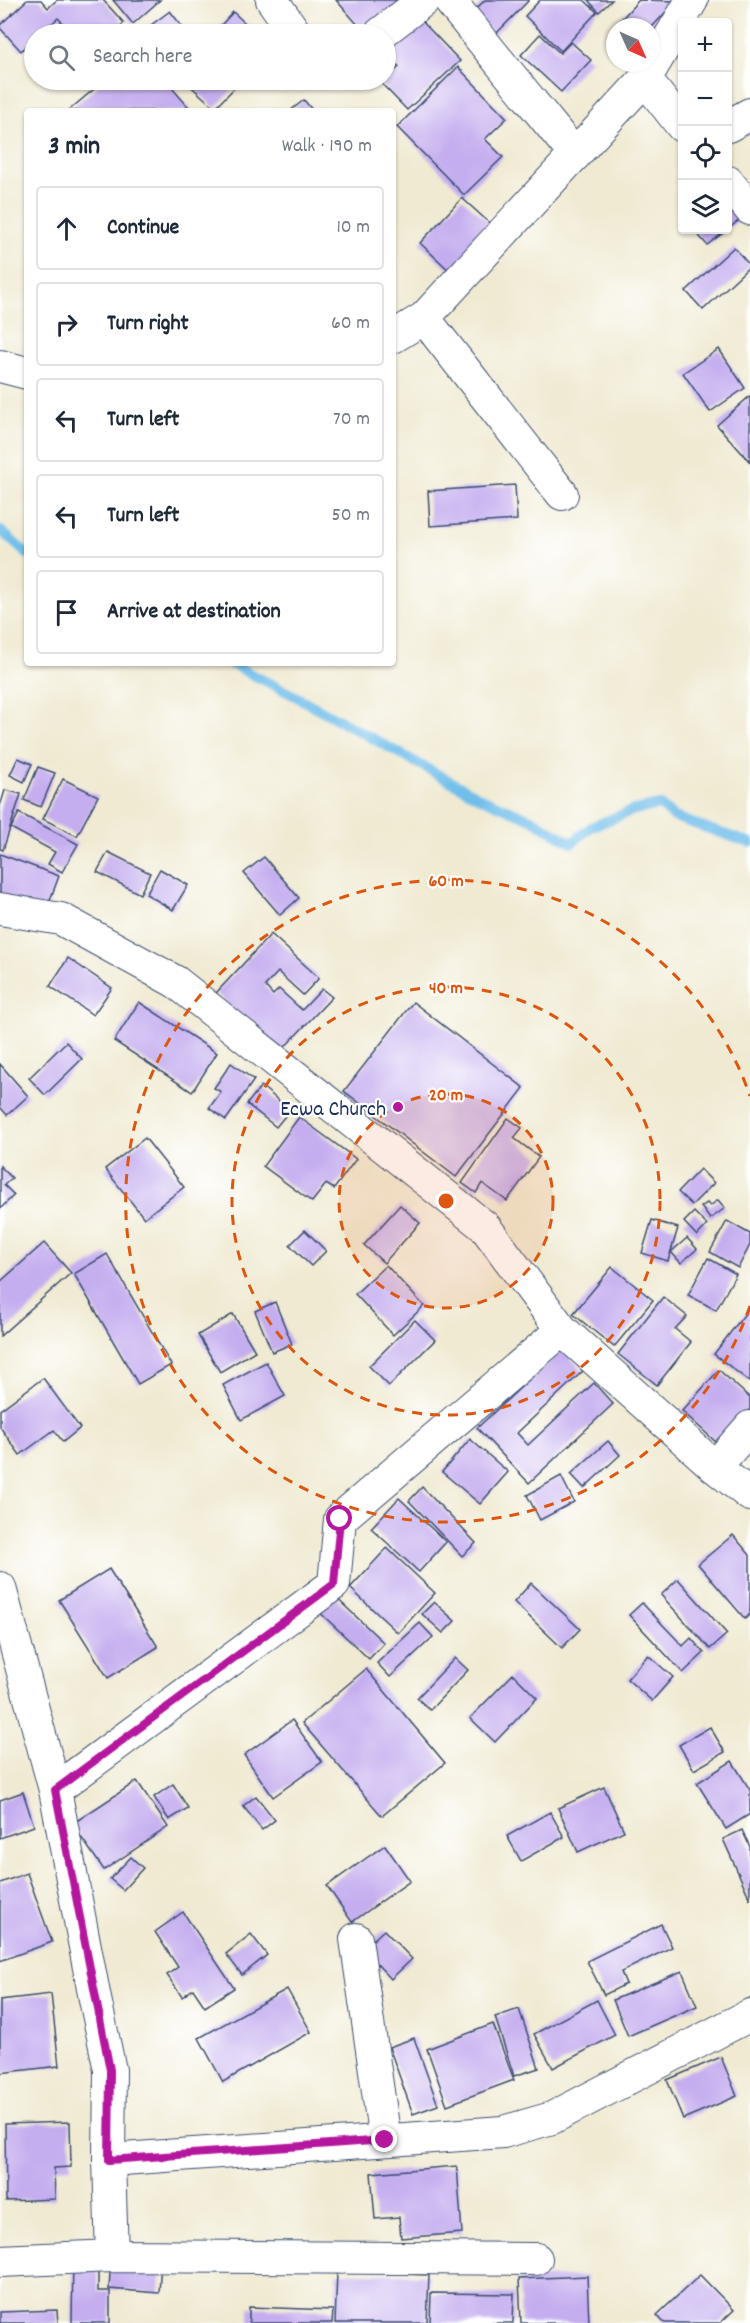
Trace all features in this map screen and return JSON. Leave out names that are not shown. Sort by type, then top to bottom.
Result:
[{"type":"street","points":[[272,0],[289,24]]},
{"type":"street","points":[[393,24],[424,0]]},
{"type":"street","points":[[449,0],[574,155]]},
{"type":"street","points":[[396,334],[424,318],[645,79],[692,0]]},
{"type":"street","points":[[645,79],[678,121]]},
{"type":"street","points":[[732,124],[750,114]]},
{"type":"street","points":[[732,187],[750,210]]},
{"type":"street","points":[[424,318],[562,494]]},
{"type":"street","points":[[0,366],[24,372]]},
{"type":"street","points":[[0,909],[61,920],[176,982],[485,1227],[562,1330],[715,1467],[750,1495]]},
{"type":"street","points":[[55,1790],[334,1584],[340,1519],[562,1330]]},
{"type":"street","points":[[715,1467],[750,1426]]},
{"type":"street","points":[[0,1588],[55,1790],[110,2070],[109,2160],[112,2256]]},
{"type":"street","points":[[356,1939],[385,2140]]},
{"type":"street","points":[[109,2160],[503,2132],[552,2118],[750,2015]]},
{"type":"street","points":[[0,2261],[112,2256],[536,2259]]},
{"type":"building","points":[[27,0],[41,0],[48,8],[57,0],[103,0],[124,23],[64,24],[58,18],[51,24],[24,24],[24,48],[21,51],[0,28],[0,25]]},
{"type":"building","points":[[113,0],[160,0],[133,24]]},
{"type":"building","points":[[336,0],[407,0],[378,24],[357,24]]},
{"type":"building","points":[[485,0],[529,0],[494,36],[472,13]]},
{"type":"building","points":[[540,0],[584,0],[597,12],[561,51],[525,16]]},
{"type":"building","points":[[588,0],[612,0],[599,12]]},
{"type":"building","points":[[639,0],[676,1],[660,18],[622,18]]},
{"type":"building","points":[[170,11],[180,24],[152,24]]},
{"type":"building","points":[[233,12],[246,24],[222,24]]},
{"type":"building","points":[[417,16],[460,61],[407,110],[388,90],[396,90],[396,70],[399,67],[396,64],[396,36]]},
{"type":"building","points":[[540,34],[560,53],[571,42],[591,60],[561,92],[521,55]]},
{"type":"building","points":[[458,67],[507,118],[485,139],[503,157],[464,195],[397,127]]},
{"type":"building","points":[[93,90],[174,90],[189,108],[72,108]]},
{"type":"building","points":[[195,90],[232,90],[215,108]]},
{"type":"building","points":[[304,100],[311,108],[294,108]]},
{"type":"building","points":[[732,195],[747,214],[732,226]]},
{"type":"building","points":[[462,198],[495,228],[453,274],[420,243]]},
{"type":"building","points":[[697,234],[722,234],[707,245]]},
{"type":"building","points":[[734,247],[750,266],[703,310],[686,291]]},
{"type":"building","points":[[719,349],[745,388],[710,412],[683,373]]},
{"type":"building","points":[[750,396],[750,462],[717,425]]},
{"type":"building","points":[[515,485],[517,520],[430,526],[428,491]]},
{"type":"building","points":[[18,758],[32,764],[24,782],[10,775]]},
{"type":"building","points":[[38,767],[55,773],[41,807],[24,800]]},
{"type":"building","points":[[63,779],[98,796],[77,836],[43,819]]},
{"type":"building","points":[[5,790],[21,794],[3,850],[0,849],[0,807]]},
{"type":"building","points":[[19,813],[78,844],[62,872],[48,864],[55,852],[11,828]]},
{"type":"building","points":[[108,852],[150,873],[140,894],[97,872]]},
{"type":"building","points":[[0,854],[59,876],[46,911],[0,894]]},
{"type":"building","points":[[264,857],[299,898],[280,915],[244,873]]},
{"type":"building","points":[[160,869],[188,885],[173,910],[146,894]]},
{"type":"building","points":[[271,934],[319,978],[303,995],[278,972],[265,986],[273,995],[279,989],[302,1010],[322,989],[332,997],[279,1053],[216,993]]},
{"type":"building","points":[[68,958],[112,988],[93,1015],[50,986]]},
{"type":"building","points":[[139,1002],[217,1053],[192,1092],[114,1041]]},
{"type":"building","points":[[413,1002],[524,1088],[456,1177],[344,1091]]},
{"type":"building","points":[[66,1042],[82,1059],[45,1095],[29,1078]]},
{"type":"building","points":[[231,1063],[254,1080],[226,1120],[209,1108],[221,1092],[214,1088]]},
{"type":"building","points":[[0,1064],[28,1096],[7,1115],[0,1107]]},
{"type":"building","points":[[261,1086],[290,1110],[276,1127],[247,1104]]},
{"type":"building","points":[[299,1117],[356,1159],[334,1189],[326,1184],[312,1202],[263,1166]]},
{"type":"building","points":[[508,1118],[522,1128],[514,1138],[539,1157],[507,1201],[482,1183],[476,1193],[462,1183]]},
{"type":"building","points":[[145,1138],[184,1187],[144,1218],[105,1169]]},
{"type":"building","points":[[0,1166],[12,1178],[4,1185],[14,1195],[0,1209]]},
{"type":"building","points":[[700,1169],[714,1183],[692,1205],[678,1192]]},
{"type":"building","points":[[718,1200],[725,1208],[710,1219],[701,1207],[707,1203],[710,1206]]},
{"type":"building","points":[[400,1205],[420,1223],[384,1263],[364,1245]]},
{"type":"building","points":[[694,1212],[707,1225],[697,1236],[684,1222]]},
{"type":"building","points":[[652,1220],[678,1228],[668,1261],[642,1253]]},
{"type":"building","points":[[727,1221],[750,1234],[750,1245],[738,1268],[710,1252]]},
{"type":"building","points":[[305,1230],[326,1251],[311,1266],[290,1245]]},
{"type":"building","points":[[687,1238],[697,1249],[681,1263],[671,1252]]},
{"type":"building","points":[[44,1243],[71,1273],[0,1336],[0,1282]]},
{"type":"building","points":[[107,1254],[171,1365],[138,1384],[74,1274]]},
{"type":"building","points":[[708,1258],[736,1274],[716,1310],[688,1295]]},
{"type":"building","points":[[386,1265],[424,1306],[393,1335],[355,1294]]},
{"type":"building","points":[[612,1267],[653,1300],[614,1347],[573,1314]]},
{"type":"building","points":[[663,1297],[687,1316],[675,1329],[691,1342],[657,1385],[618,1354]]},
{"type":"building","points":[[275,1302],[292,1344],[272,1352],[255,1311]]},
{"type":"building","points":[[750,1307],[750,1382],[714,1354]]},
{"type":"building","points":[[233,1314],[255,1351],[220,1372],[198,1335]]},
{"type":"building","points":[[415,1320],[435,1340],[389,1386],[369,1366]]},
{"type":"building","points":[[562,1349],[583,1371],[517,1433],[528,1445],[594,1383],[613,1404],[529,1483],[477,1428]]},
{"type":"building","points":[[266,1362],[285,1396],[241,1420],[223,1385]]},
{"type":"building","points":[[719,1370],[750,1398],[750,1409],[718,1444],[682,1411]]},
{"type":"building","points":[[43,1378],[80,1428],[63,1442],[54,1430],[20,1455],[0,1427],[0,1410]]},
{"type":"building","points":[[470,1439],[508,1472],[480,1504],[442,1472]]},
{"type":"building","points":[[608,1441],[620,1455],[584,1488],[571,1474]]},
{"type":"building","points":[[561,1476],[574,1502],[540,1520],[527,1495]]},
{"type":"building","points":[[422,1487],[476,1543],[462,1556],[409,1501]]},
{"type":"building","points":[[399,1498],[446,1542],[419,1572],[371,1528]]},
{"type":"building","points":[[733,1535],[750,1555],[750,1614],[745,1619],[698,1564]]},
{"type":"building","points":[[387,1548],[435,1593],[398,1633],[350,1588]]},
{"type":"building","points":[[109,1569],[158,1647],[108,1678],[59,1600]]},
{"type":"building","points":[[678,1579],[727,1634],[710,1649],[661,1595]]},
{"type":"building","points":[[531,1583],[580,1629],[562,1648],[514,1602]]},
{"type":"building","points":[[328,1590],[384,1643],[369,1659],[313,1606]]},
{"type":"building","points":[[434,1602],[455,1621],[443,1633],[422,1614]]},
{"type":"building","points":[[642,1603],[683,1646],[691,1638],[704,1653],[683,1673],[629,1615]]},
{"type":"building","points":[[420,1623],[433,1637],[390,1677],[377,1663]]},
{"type":"building","points":[[648,1655],[673,1677],[652,1701],[627,1679]]},
{"type":"building","points":[[455,1658],[468,1670],[430,1710],[417,1698]]},
{"type":"building","points":[[366,1669],[445,1763],[382,1816],[302,1723]]},
{"type":"building","points":[[513,1674],[537,1698],[495,1742],[470,1718]]},
{"type":"building","points":[[292,1720],[322,1762],[273,1797],[244,1755]]},
{"type":"building","points":[[710,1727],[725,1752],[694,1770],[679,1745]]},
{"type":"building","points":[[732,1761],[750,1790],[750,1814],[726,1829],[697,1783]]},
{"type":"building","points":[[137,1781],[168,1827],[104,1870],[72,1824]]},
{"type":"building","points":[[173,1784],[188,1808],[169,1820],[154,1797]]},
{"type":"building","points":[[604,1787],[624,1831],[578,1852],[558,1808]]},
{"type":"building","points":[[23,1792],[34,1826],[0,1838],[0,1800]]},
{"type":"building","points":[[256,1796],[275,1820],[262,1830],[243,1806]]},
{"type":"building","points":[[550,1812],[564,1837],[521,1861],[507,1836]]},
{"type":"building","points":[[742,1830],[750,1847],[750,1899],[723,1839]]},
{"type":"building","points":[[385,1845],[410,1881],[352,1922],[327,1886]]},
{"type":"building","points":[[131,1857],[143,1868],[123,1890],[110,1879]]},
{"type":"building","points":[[27,1873],[52,1942],[0,1961],[0,1883]]},
{"type":"building","points":[[183,1912],[234,1988],[205,2007],[193,1989],[182,1997],[167,1975],[178,1967],[155,1932]]},
{"type":"building","points":[[661,1924],[672,1947],[621,1972],[626,1984],[604,1995],[587,1961]]},
{"type":"building","points":[[384,1930],[412,1959],[391,1979],[363,1949]]},
{"type":"building","points":[[251,1934],[267,1955],[242,1975],[226,1954]]},
{"type":"building","points":[[682,1971],[697,2006],[628,2036],[613,2000]]},
{"type":"building","points":[[287,1989],[311,2032],[223,2082],[199,2038]]},
{"type":"building","points":[[51,1994],[59,2066],[0,2073],[0,2000]]},
{"type":"building","points":[[597,2000],[615,2035],[553,2068],[534,2034]]},
{"type":"building","points":[[519,2009],[539,2068],[514,2076],[495,2017]]},
{"type":"building","points":[[493,2024],[514,2080],[447,2105],[427,2049]]},
{"type":"building","points":[[414,2038],[438,2105],[413,2114],[389,2047]]},
{"type":"building","points":[[721,2057],[737,2096],[683,2119],[667,2080]]},
{"type":"building","points":[[70,2122],[71,2167],[54,2168],[55,2199],[6,2201],[5,2124]]},
{"type":"building","points":[[457,2166],[462,2233],[401,2238],[399,2217],[375,2219],[371,2173]]},
{"type":"building","points":[[111,2258],[161,2261],[159,2293],[109,2289]]},
{"type":"building","points":[[73,2259],[98,2259],[98,2291],[110,2291],[110,2323],[72,2323]]},
{"type":"building","points":[[337,2272],[429,2275],[427,2323],[335,2323]]},
{"type":"building","points":[[700,2275],[734,2310],[720,2323],[664,2323],[657,2315]]},
{"type":"building","points":[[587,2276],[589,2323],[521,2323],[519,2279]]},
{"type":"building","points":[[431,2293],[514,2294],[513,2323],[430,2323]]},
{"type":"building","points":[[249,2307],[333,2310],[332,2323],[249,2323]]},
{"type":"building","points":[[57,2310],[58,2323],[0,2323],[0,2312]]},
{"type":"waterway","points":[[0,530],[24,551]]},
{"type":"waterway","points":[[235,666],[297,697],[481,798],[531,819],[572,843],[591,827],[634,810],[660,805],[674,817],[750,843]]},
{"type":"place","name":"Ecwa Church","points":[[398,1107]]},
{"type":"route","points":[[340,1519],[334,1584],[55,1790],[110,2070],[109,2160],[385,2140]]}]
